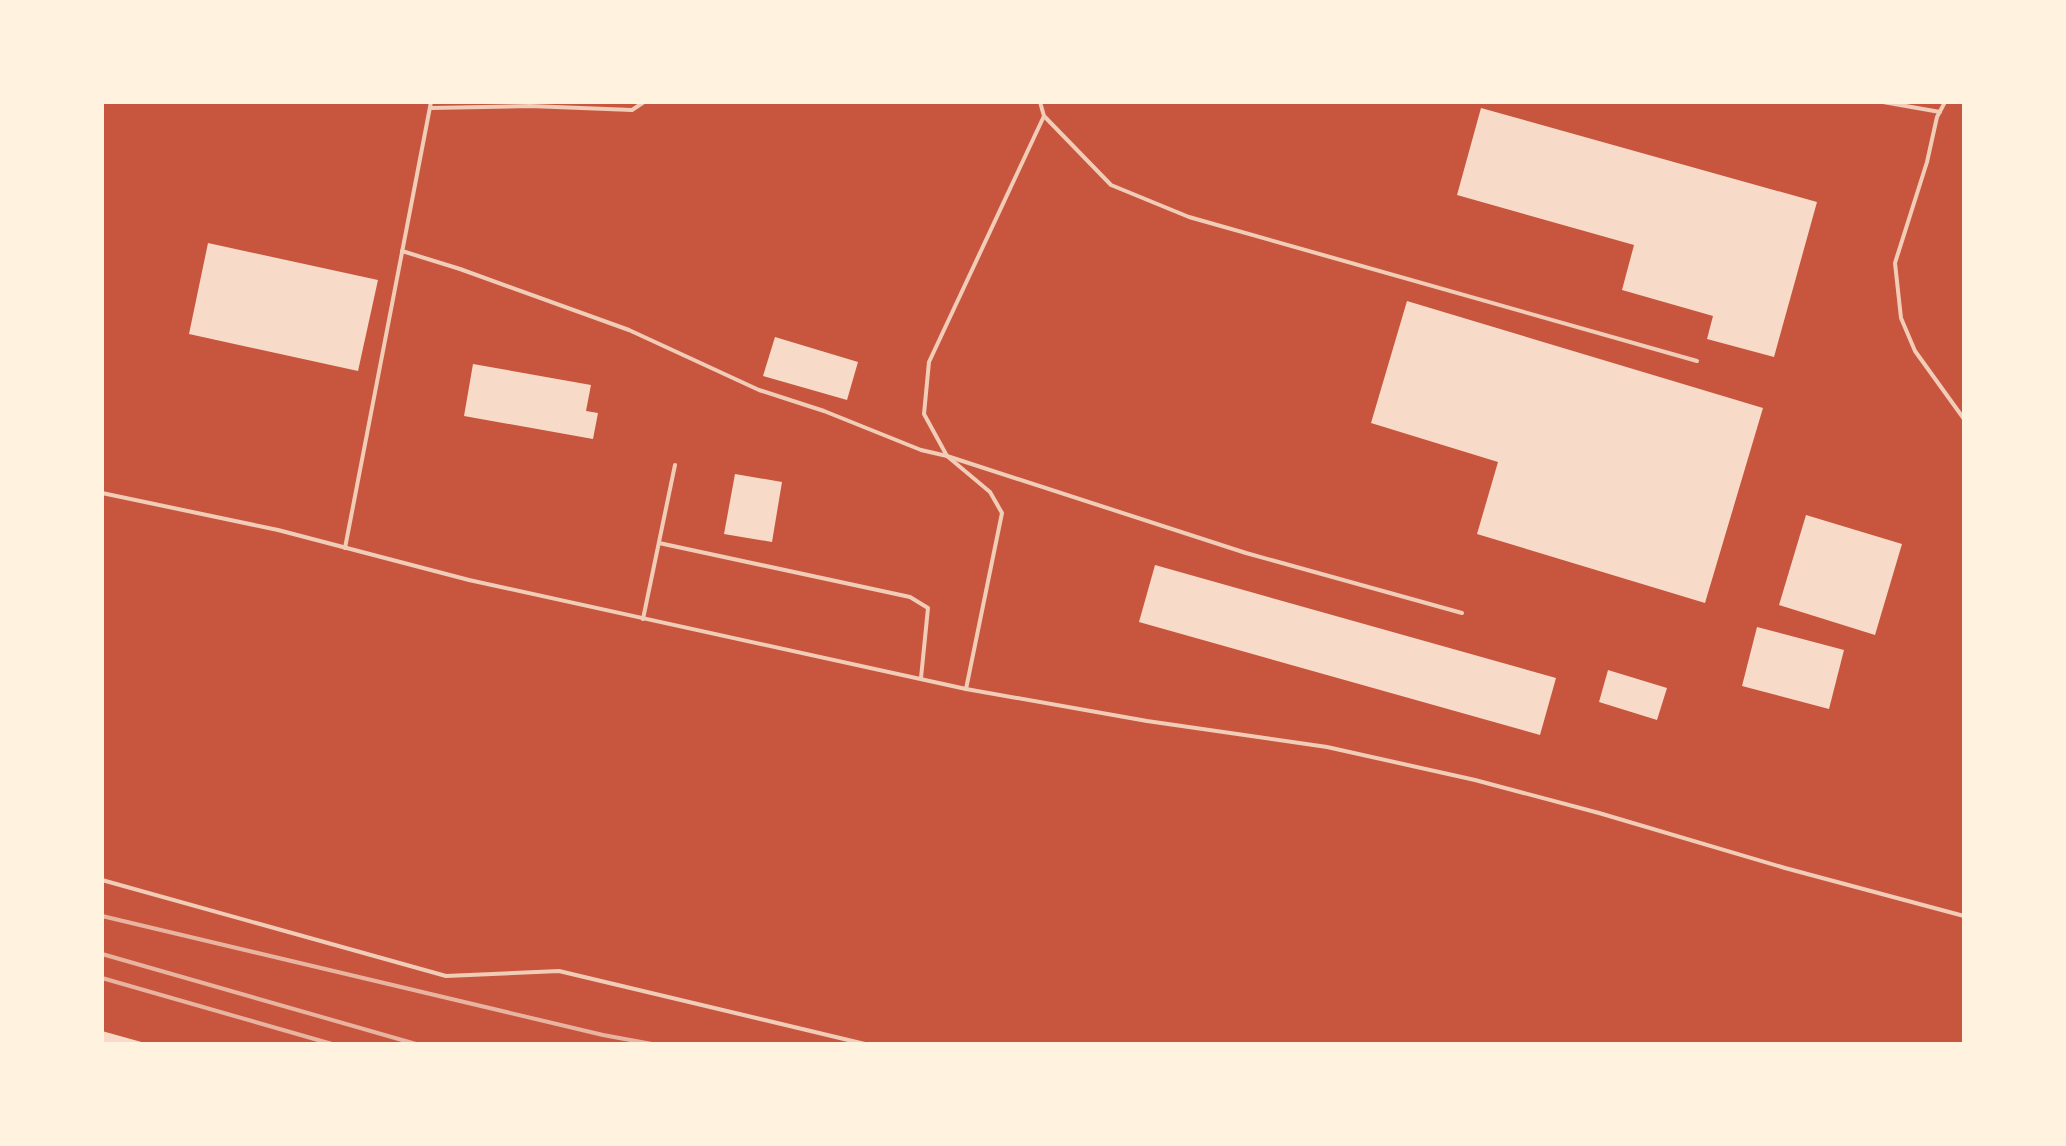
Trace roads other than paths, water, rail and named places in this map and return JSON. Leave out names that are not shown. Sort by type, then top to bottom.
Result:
[{"type":"lane","points":[[345,548],[431,102]]},
{"type":"lane","points":[[430,108],[530,106],[632,110],[644,102]]},
{"type":"lane","points":[[1040,102],[1044,116],[1110,184],[1190,217],[1697,361]]},
{"type":"lane","points":[[1884,102],[1940,112]]},
{"type":"lane","points":[[1945,102],[1940,112],[1922,180],[1895,263],[1901,318],[1915,351],[1964,419]]},
{"type":"lane","points":[[966,689],[1002,514],[990,492],[947,456],[924,414],[929,362],[1044,116]]},
{"type":"lane","points":[[402,251],[468,272],[628,330],[759,390],[824,411],[921,450],[947,456],[1246,553],[1462,613]]},
{"type":"lane","points":[[643,619],[675,465]]},
{"type":"lane","points":[[102,493],[278,530],[469,580],[966,689],[1147,720],[1327,747],[1457,776],[1599,813],[1785,868],[1964,916]]},
{"type":"lane","points":[[659,543],[910,597],[928,608],[922,678]]},
{"type":"lane","points":[[102,880],[446,976],[559,971],[865,1044]]},
{"type":"railway","points":[[102,916],[603,1035],[652,1044]]},
{"type":"railway","points":[[102,954],[416,1044]]},
{"type":"railway","points":[[102,978],[332,1044]]}]
